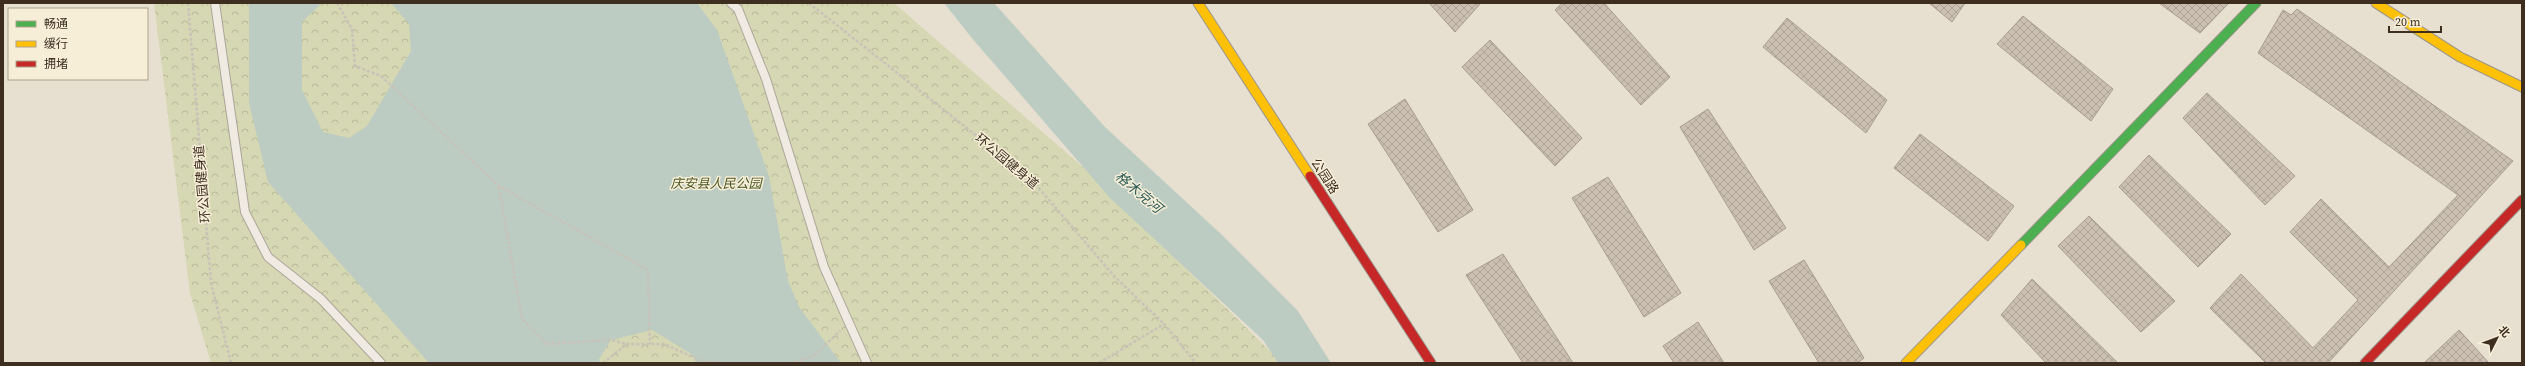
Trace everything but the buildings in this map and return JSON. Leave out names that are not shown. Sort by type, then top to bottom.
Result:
[{"type":"street","name":"公园路","points":[[1198,3],[1431,363]]},
{"type":"street","points":[[1906,363],[2256,3]]},
{"type":"street","points":[[2376,3],[2460,57],[2522,87]]},
{"type":"street","points":[[2365,363],[2522,200]]},
{"type":"lane","points":[[215,3],[244,212],[268,257],[321,299],[381,363]]},
{"type":"lane","points":[[732,3],[738,9],[766,79],[824,267],[867,363]]},
{"type":"path","name":"环公园健身道","points":[[188,3],[211,283],[231,363]]},
{"type":"path","points":[[337,3],[352,29],[355,66],[381,76],[499,186],[648,270],[650,344]]},
{"type":"path","name":"环公园健身道","points":[[809,3],[1032,179],[1114,276],[1164,324],[1196,363]]},
{"type":"path","points":[[499,186],[522,319],[546,344],[611,340],[627,344],[664,344],[703,362],[731,363]]},
{"type":"path","points":[[790,363],[814,356],[849,322]]},
{"type":"path","points":[[1099,363],[1164,324]]},
{"type":"path","points":[[603,363],[627,344]]},
{"type":"green space","name":"庆安县人民公园","points":[[154,3],[894,3],[1085,169],[1271,352],[1278,363],[211,363],[190,293]]},
{"type":"water","points":[[249,3],[322,3],[302,22],[302,90],[323,132],[349,138],[367,126],[411,51],[409,24],[391,3],[697,3],[717,30],[769,176],[788,281],[799,307],[841,363],[696,363],[693,355],[652,330],[611,340],[599,359],[600,363],[429,363],[268,182],[249,103]]},
{"type":"water","name":"格木克河","points":[[944,3],[994,3],[1105,127],[1221,234],[1298,311],[1331,363],[1278,363],[1263,340],[1109,197],[971,37]]},
{"type":"traffic: fast","points":[[2021,245],[2256,3]]},
{"type":"traffic: slow","points":[[1198,3],[1310,176]]},
{"type":"traffic: slow","points":[[2376,3],[2460,57],[2522,87]]},
{"type":"traffic: slow","points":[[1906,363],[2021,245]]},
{"type":"traffic: jam","points":[[1310,176],[1431,363]]},
{"type":"traffic: jam","points":[[2365,363],[2522,200]]}]
